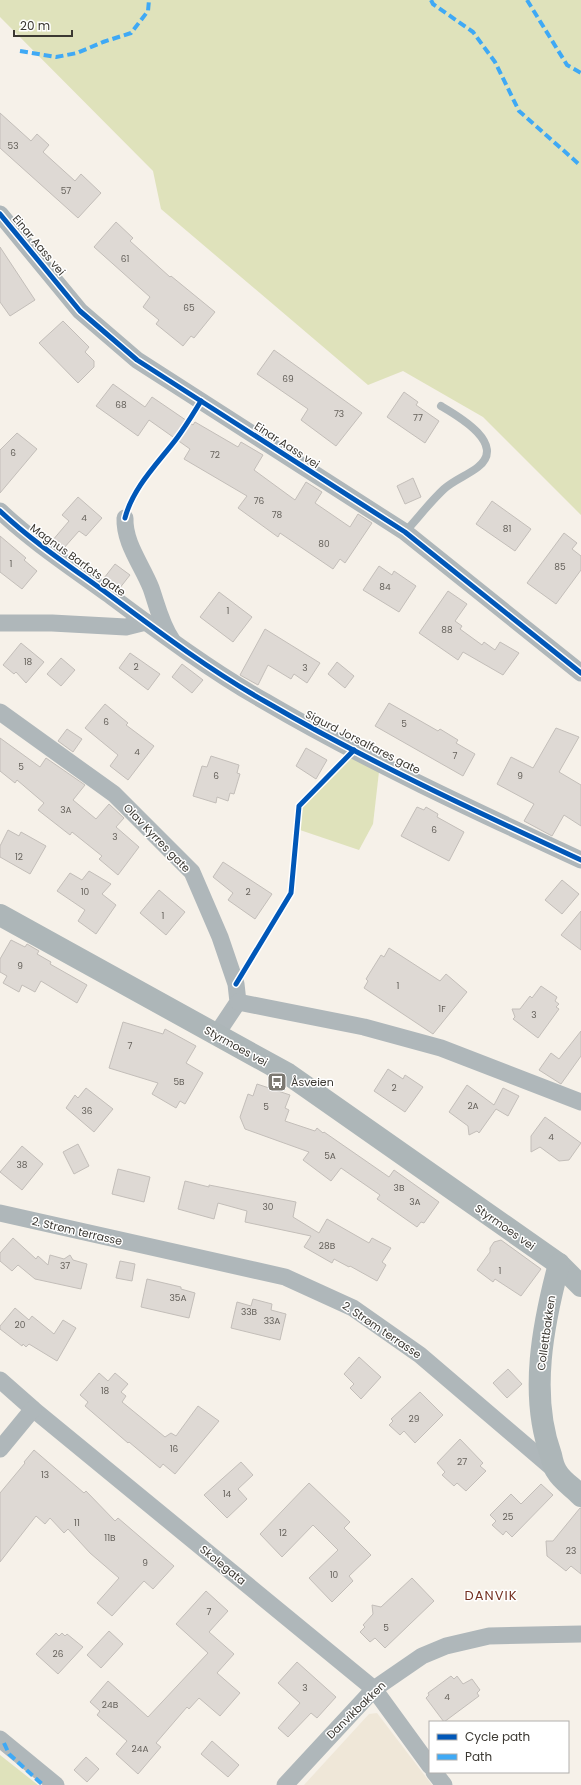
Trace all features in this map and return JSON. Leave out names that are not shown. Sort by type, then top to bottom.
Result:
[{"type":"main road","name":"Styrmoes vei","points":[[0,915],[288,1074],[558,1264],[581,1286]]},
{"type":"main road","name":"Collettbakken","points":[[557,1472],[548,1448],[544,1427],[540,1378],[547,1318],[558,1264]]},
{"type":"main road","name":"2. Strøm terrasse","points":[[557,1472],[581,1496]]},
{"type":"street","name":"Einar Aass vei","points":[[0,214],[80,311],[137,360],[405,532],[581,673]]},
{"type":"street","name":"Magnus Barfots gate","points":[[0,511],[22,531],[146,622]]},
{"type":"street","points":[[125,518],[130,544],[150,587],[166,632],[173,641]]},
{"type":"street","points":[[0,623],[52,623],[126,627],[146,622]]},
{"type":"street","name":"Sigurd Jorsalfares gate","points":[[146,622],[197,659],[266,702],[380,763],[581,860]]},
{"type":"street","name":"Olav Kyrres gate","points":[[0,712],[114,794],[192,872],[220,937],[236,984],[238,1002]]},
{"type":"street","points":[[216,1035],[238,1002],[364,1027],[440,1048],[581,1102]]},
{"type":"street","name":"2. Strøm terrasse","points":[[0,1213],[285,1277],[353,1308],[420,1355],[557,1472]]},
{"type":"street","name":"Skolegata","points":[[0,1380],[33,1409],[374,1689],[429,1765]]},
{"type":"street","points":[[0,1449],[33,1409]]},
{"type":"street","name":"Danvikbakken","points":[[285,1785],[374,1689],[422,1656],[452,1644],[489,1636],[581,1634]]},
{"type":"street","points":[[0,1739],[56,1785]]},
{"type":"street","points":[[435,1773],[444,1785]]},
{"type":"lane","points":[[405,532],[445,488],[479,466],[484,460],[487,450],[486,442],[482,437],[464,420],[441,406]]},
{"type":"shaded area","points":[[377,1713],[432,1785],[304,1785],[369,1714]]},
{"type":"green space","points":[[0,0],[581,0],[581,515],[483,417],[403,371],[368,385],[161,209],[153,171],[0,17]]},
{"type":"green space","points":[[354,750],[380,763],[373,824],[359,850],[297,829],[299,806]]},
{"type":"green space","points":[[0,1755],[38,1785],[0,1785]]},
{"type":"building","points":[[0,113],[31,141],[37,134],[49,145],[43,152],[75,181],[81,174],[101,193],[78,218],[0,148]]},
{"type":"building","points":[[116,222],[133,238],[130,241],[170,277],[171,276],[215,312],[194,338],[191,336],[183,346],[156,324],[159,320],[143,307],[150,297],[94,247]]},
{"type":"building","points":[[0,247],[35,300],[10,316],[0,302]]},
{"type":"building","points":[[63,321],[89,347],[85,352],[94,361],[94,367],[78,383],[39,343]]},
{"type":"building","points":[[274,350],[362,413],[336,446],[301,420],[308,409],[257,374]]},
{"type":"building","points":[[113,384],[145,407],[152,397],[193,425],[195,422],[238,447],[241,442],[263,455],[254,470],[295,500],[306,482],[322,492],[315,503],[350,527],[358,514],[372,523],[345,563],[340,559],[333,569],[280,533],[278,537],[238,508],[247,496],[184,459],[190,449],[149,420],[138,436],[96,406]]},
{"type":"building","points":[[404,392],[418,402],[416,405],[439,421],[425,443],[387,417]]},
{"type":"building","points":[[17,433],[37,449],[0,493],[0,450]]},
{"type":"building","points":[[413,478],[421,497],[405,504],[397,486]]},
{"type":"building","points":[[78,497],[102,518],[86,536],[79,531],[63,549],[52,541],[69,521],[62,515]]},
{"type":"building","points":[[492,501],[531,529],[515,551],[476,524]]},
{"type":"building","points":[[564,533],[577,543],[572,549],[581,556],[581,570],[556,604],[527,583]]},
{"type":"building","points":[[0,536],[26,558],[24,560],[37,571],[22,589],[0,572]]},
{"type":"building","points":[[115,564],[130,575],[119,589],[104,578]]},
{"type":"building","points":[[379,566],[392,575],[394,571],[416,586],[399,612],[363,590]]},
{"type":"building","points":[[448,591],[467,604],[455,621],[462,626],[460,629],[482,645],[484,642],[495,650],[500,642],[519,653],[503,675],[463,652],[458,660],[419,633]]},
{"type":"building","points":[[219,592],[252,617],[233,642],[200,617]]},
{"type":"building","points":[[265,629],[320,663],[307,683],[294,674],[291,679],[268,665],[258,685],[240,675]]},
{"type":"building","points":[[21,643],[44,662],[26,683],[16,672],[14,674],[3,665]]},
{"type":"building","points":[[130,653],[160,674],[148,690],[119,668]]},
{"type":"building","points":[[61,658],[75,670],[61,686],[47,674]]},
{"type":"building","points":[[337,662],[354,676],[345,688],[328,674]]},
{"type":"building","points":[[182,664],[203,680],[192,693],[172,677]]},
{"type":"building","points":[[389,703],[438,731],[440,729],[458,740],[456,743],[475,754],[463,776],[375,726]]},
{"type":"building","points":[[105,704],[128,723],[126,725],[154,746],[128,780],[110,766],[118,755],[85,728]]},
{"type":"building","points":[[556,728],[579,737],[559,772],[581,785],[581,826],[564,815],[552,836],[524,821],[534,804],[497,784],[511,757],[533,768]]},
{"type":"building","points":[[67,729],[82,739],[73,752],[58,741]]},
{"type":"building","points":[[0,738],[40,767],[46,758],[85,785],[73,800],[96,819],[109,804],[124,818],[116,827],[139,847],[118,875],[99,859],[102,856],[72,832],[70,835],[38,810],[44,803],[17,780],[15,783],[0,771]]},
{"type":"building","points":[[306,748],[327,760],[316,779],[296,766]]},
{"type":"building","points":[[211,756],[239,765],[237,773],[240,774],[234,794],[230,793],[228,801],[217,797],[216,803],[193,796],[202,766],[207,767]]},
{"type":"building","points":[[417,807],[424,810],[426,807],[438,814],[437,817],[464,832],[449,861],[401,836]]},
{"type":"building","points":[[8,830],[19,836],[21,832],[46,846],[30,874],[0,857],[0,846]]},
{"type":"building","points":[[223,862],[272,894],[255,919],[228,900],[233,893],[213,877]]},
{"type":"building","points":[[89,871],[111,884],[102,894],[116,905],[96,934],[78,921],[85,910],[57,891],[70,873],[82,880]]},
{"type":"building","points":[[562,880],[579,894],[562,914],[545,900]]},
{"type":"building","points":[[159,890],[185,912],[166,935],[140,913]]},
{"type":"building","points":[[581,911],[581,950],[561,935]]},
{"type":"building","points":[[11,940],[25,947],[27,944],[39,951],[37,954],[51,962],[50,964],[87,985],[77,1003],[41,981],[35,992],[22,985],[19,992],[3,983],[7,976],[0,972],[0,959]]},
{"type":"building","points":[[389,948],[440,981],[446,974],[467,992],[433,1034],[364,988],[368,981],[366,979],[381,955],[384,957]]},
{"type":"building","points":[[541,986],[557,997],[555,1001],[559,1004],[556,1007],[559,1009],[538,1038],[513,1019],[515,1017],[512,1009],[520,1009],[530,996],[532,998]]},
{"type":"building","points":[[123,1022],[163,1034],[165,1029],[196,1046],[186,1063],[203,1073],[185,1104],[180,1101],[176,1108],[152,1094],[158,1083],[109,1068]]},
{"type":"building","points":[[581,1031],[581,1056],[561,1084],[539,1070],[551,1053],[559,1059]]},
{"type":"building","points":[[388,1069],[403,1079],[405,1075],[423,1087],[405,1112],[374,1091]]},
{"type":"building","points":[[257,1084],[290,1095],[285,1108],[289,1110],[285,1121],[315,1131],[317,1128],[389,1177],[394,1170],[439,1202],[424,1223],[421,1222],[417,1227],[377,1199],[380,1195],[341,1168],[331,1181],[303,1160],[309,1152],[245,1129],[240,1117],[248,1094],[253,1096]]},
{"type":"building","points":[[467,1085],[494,1105],[503,1088],[519,1096],[508,1116],[496,1109],[479,1133],[477,1131],[469,1135],[468,1126],[449,1112]]},
{"type":"building","points":[[86,1088],[113,1109],[94,1132],[66,1108],[75,1095],[78,1098]]},
{"type":"building","points":[[545,1117],[581,1143],[569,1160],[559,1161],[540,1147],[531,1152],[531,1136]]},
{"type":"building","points":[[78,1144],[89,1166],[74,1174],[63,1152]]},
{"type":"building","points":[[22,1146],[43,1164],[22,1190],[0,1172]]},
{"type":"building","points":[[118,1169],[150,1177],[144,1202],[112,1194]]},
{"type":"building","points":[[185,1181],[209,1187],[209,1185],[296,1202],[293,1217],[319,1233],[327,1219],[369,1243],[372,1238],[391,1248],[382,1262],[386,1265],[377,1281],[334,1259],[332,1263],[304,1247],[311,1236],[245,1222],[247,1211],[218,1203],[214,1219],[178,1209]]},
{"type":"building","points":[[13,1238],[36,1259],[38,1256],[48,1265],[50,1255],[64,1259],[70,1255],[73,1260],[87,1264],[81,1289],[35,1279],[18,1265],[12,1271],[0,1261],[0,1253]]},
{"type":"building","points":[[501,1240],[541,1269],[521,1296],[495,1279],[493,1282],[477,1270],[490,1252],[490,1248],[494,1242]]},
{"type":"building","points":[[120,1261],[135,1264],[132,1281],[116,1278]]},
{"type":"building","points":[[147,1279],[181,1287],[181,1289],[195,1293],[189,1318],[141,1307]]},
{"type":"building","points":[[253,1299],[272,1304],[271,1310],[286,1314],[280,1340],[231,1328],[237,1302],[251,1306]]},
{"type":"building","points":[[15,1308],[29,1320],[32,1316],[54,1334],[63,1320],[76,1328],[57,1361],[29,1344],[26,1347],[23,1344],[22,1346],[0,1329],[0,1326]]},
{"type":"building","points":[[359,1357],[381,1377],[361,1399],[350,1388],[354,1384],[344,1374]]},
{"type":"building","points":[[508,1369],[522,1384],[507,1398],[493,1383]]},
{"type":"building","points":[[99,1373],[108,1381],[115,1373],[128,1384],[121,1392],[126,1396],[122,1402],[165,1437],[171,1433],[176,1436],[198,1406],[219,1421],[175,1474],[163,1464],[160,1468],[85,1406],[88,1402],[80,1395]]},
{"type":"building","points":[[420,1392],[443,1415],[415,1443],[404,1431],[400,1435],[389,1425],[393,1421],[391,1419]]},
{"type":"building","points":[[460,1439],[483,1463],[480,1466],[486,1471],[466,1491],[457,1483],[454,1486],[442,1475],[445,1472],[437,1463]]},
{"type":"building","points":[[34,1450],[84,1493],[86,1491],[115,1521],[118,1518],[174,1566],[153,1589],[144,1581],[112,1616],[97,1603],[119,1578],[90,1553],[68,1529],[64,1533],[50,1518],[45,1524],[36,1516],[0,1562],[0,1493]]},
{"type":"building","points":[[241,1462],[253,1475],[238,1489],[247,1499],[227,1518],[204,1495]]},
{"type":"building","points":[[309,1483],[350,1522],[344,1528],[371,1555],[349,1576],[353,1581],[332,1602],[309,1578],[338,1550],[313,1525],[282,1557],[260,1534]]},
{"type":"building","points":[[541,1484],[553,1495],[512,1537],[506,1531],[503,1535],[492,1525],[496,1521],[490,1515],[511,1494],[521,1504]]},
{"type":"building","points":[[580,1508],[581,1574],[571,1566],[566,1571],[547,1556],[546,1541],[553,1541]]},
{"type":"building","points":[[412,1578],[434,1601],[385,1648],[375,1638],[370,1642],[360,1632],[365,1627],[363,1625],[373,1614],[372,1605],[381,1607]]},
{"type":"building","points":[[206,1591],[228,1611],[209,1632],[234,1654],[217,1673],[240,1693],[220,1716],[199,1698],[189,1709],[187,1707],[156,1743],[161,1747],[138,1774],[116,1754],[127,1741],[97,1715],[100,1711],[90,1702],[108,1681],[148,1717],[208,1653],[176,1624]]},
{"type":"building","points":[[109,1631],[123,1644],[101,1668],[87,1655]]},
{"type":"building","points":[[56,1633],[59,1636],[62,1633],[65,1636],[67,1634],[83,1647],[58,1674],[36,1654]]},
{"type":"building","points":[[297,1662],[336,1697],[317,1718],[311,1713],[288,1737],[278,1728],[300,1703],[278,1683]]},
{"type":"building","points":[[451,1676],[454,1679],[457,1676],[463,1684],[472,1679],[480,1690],[477,1693],[479,1696],[445,1721],[443,1721],[426,1698],[429,1695],[428,1693]]},
{"type":"building","points":[[212,1741],[239,1765],[228,1777],[201,1754]]},
{"type":"building","points":[[86,1757],[99,1769],[87,1782],[74,1770]]},
{"type":"marked path","points":[[20,51],[56,57],[77,53],[103,42],[131,33],[148,11],[149,0]]},
{"type":"marked path","points":[[431,0],[433,4],[473,32],[495,62],[519,111],[581,166]]},
{"type":"marked path","points":[[527,0],[567,65],[581,73]]},
{"type":"marked path","points":[[4,1743],[9,1754],[43,1785]]},
{"type":"cycle path","points":[[0,214],[80,311],[137,360],[405,532],[581,673]]},
{"type":"cycle path","points":[[125,518],[140,485],[180,433],[201,401]]},
{"type":"cycle path","points":[[0,511],[39,544],[146,623],[205,664],[246,690],[304,724],[382,765],[581,860]]},
{"type":"cycle path","points":[[236,984],[291,893],[299,806],[354,750]]},
{"type":"place","name":"Åsveien","points":[[277,1082]]},
{"type":"district","name":"DANVIK","points":[[491,1595]]}]
